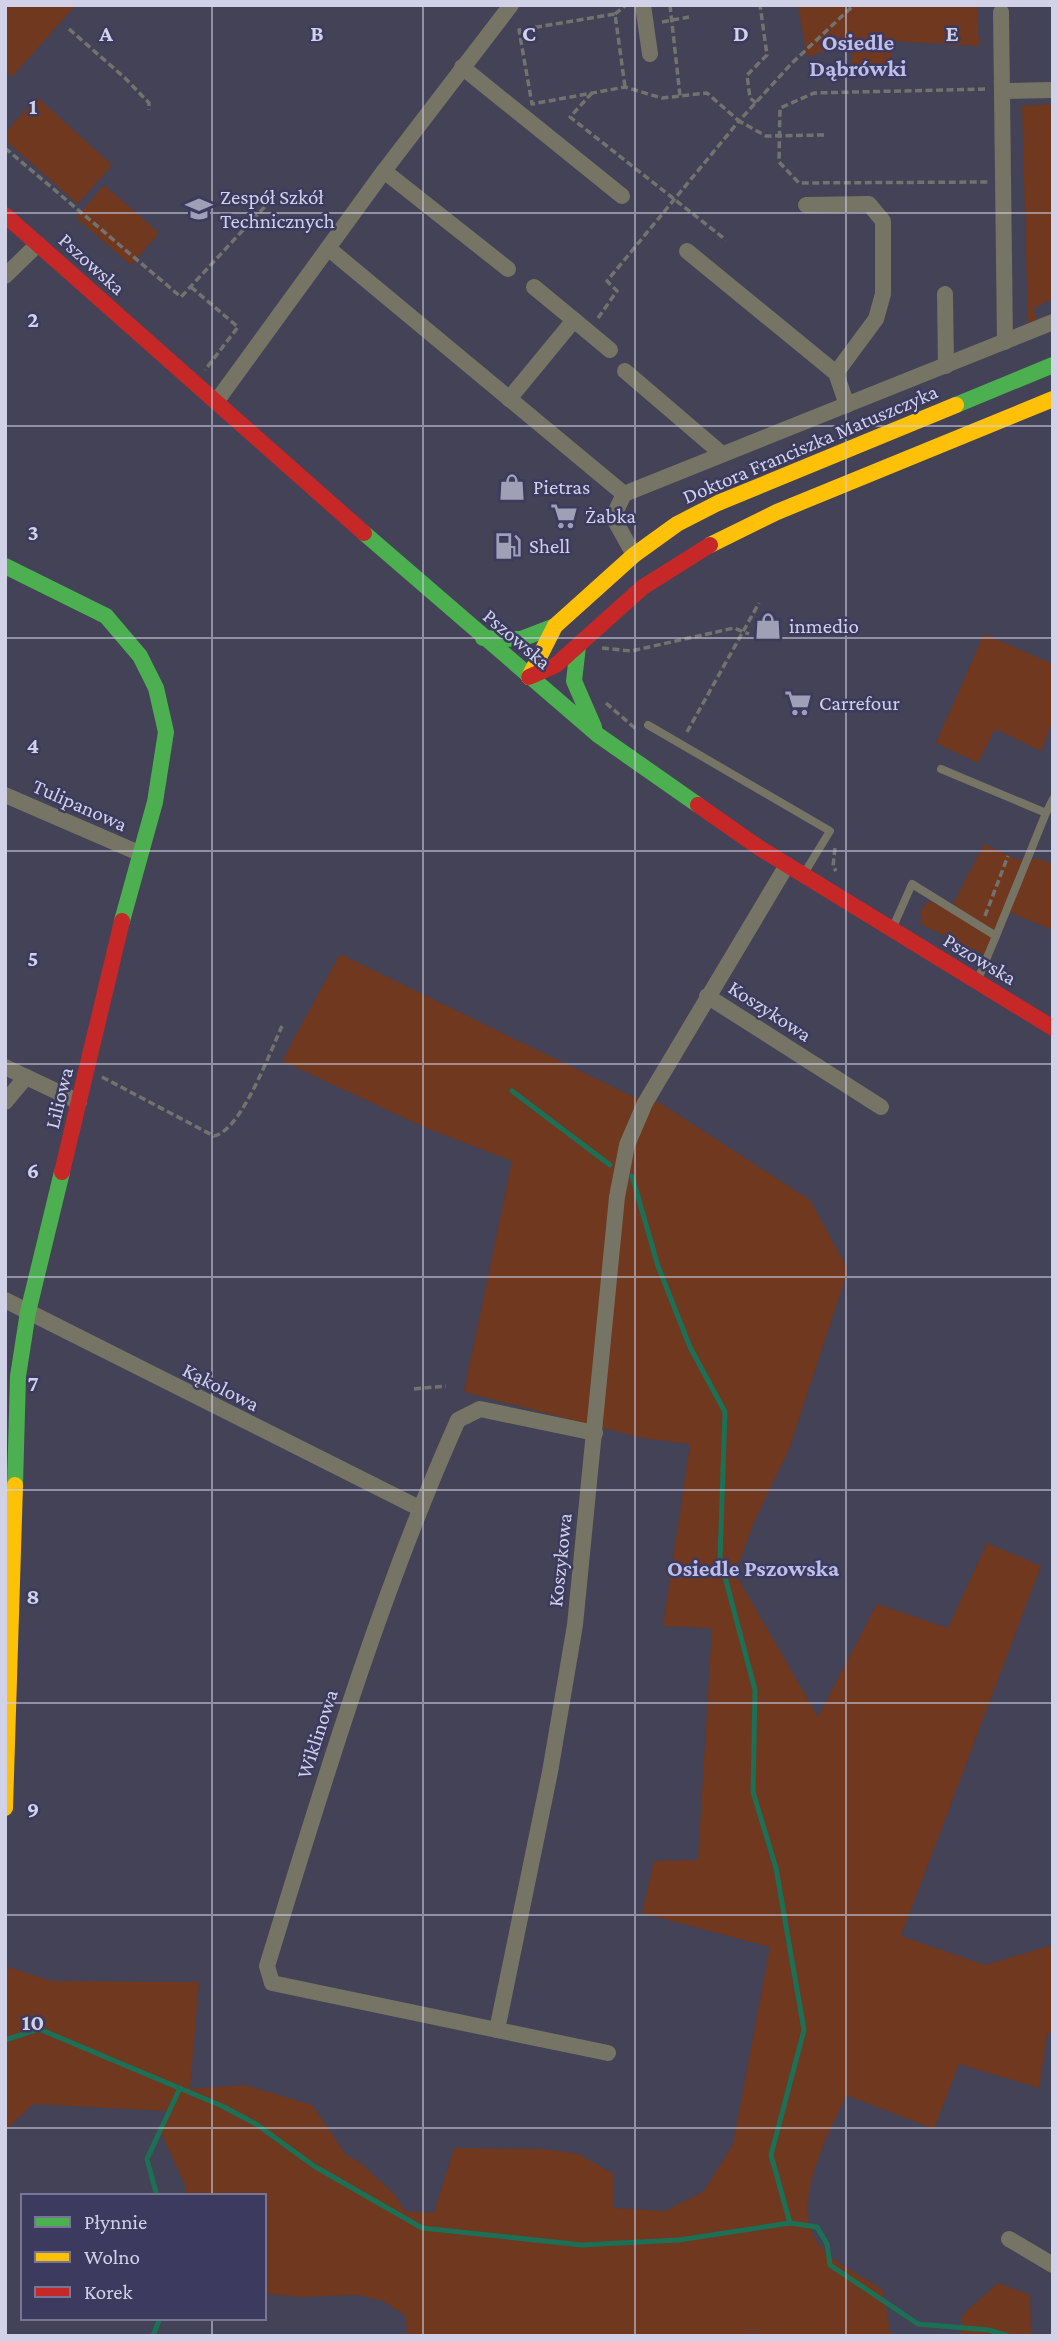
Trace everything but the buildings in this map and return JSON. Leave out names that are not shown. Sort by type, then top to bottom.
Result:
[{"type":"main road","name":"Pszowska","points":[[5,215],[483,638],[598,734],[787,865],[1053,1028]]},
{"type":"main road","name":"Doktora Franciszka Matuszczyka","points":[[529,677],[555,626],[634,555],[677,524],[718,503],[1053,365]]},
{"type":"main road","points":[[529,677],[556,665],[643,587],[699,550],[777,512],[1053,398]]},
{"type":"main road","name":"Liliowa","points":[[5,566],[106,616],[140,656],[156,688],[166,732],[155,802],[139,853],[28,1312],[18,1376],[9,1530],[5,1808]]},
{"type":"main road","points":[[483,638],[521,639],[555,626]]},
{"type":"main road","points":[[578,646],[574,681],[598,734]]},
{"type":"street","points":[[216,402],[384,171],[511,5]]},
{"type":"street","points":[[643,5],[650,54]]},
{"type":"street","points":[[1001,12],[998,90],[1005,342]]},
{"type":"street","points":[[462,67],[622,196]]},
{"type":"street","points":[[998,90],[1053,90]]},
{"type":"street","points":[[384,171],[508,269]]},
{"type":"street","points":[[806,205],[869,204],[883,221],[883,294],[876,319],[836,373]]},
{"type":"street","points":[[5,276],[38,244]]},
{"type":"street","points":[[328,248],[624,494]]},
{"type":"street","points":[[687,251],[836,373],[847,405]]},
{"type":"street","points":[[534,286],[610,350]]},
{"type":"street","points":[[945,294],[946,366]]},
{"type":"street","points":[[509,399],[574,320]]},
{"type":"street","points":[[634,555],[613,517],[624,494],[1053,322]]},
{"type":"street","points":[[625,371],[722,454]]},
{"type":"street","name":"Tulipanowa","points":[[5,795],[139,853]]},
{"type":"street","name":"Koszykowa","points":[[497,2030],[550,1772],[570,1651],[595,1433],[617,1197],[627,1145],[645,1103],[787,865]]},
{"type":"street","name":"Koszykowa","points":[[707,996],[881,1107]]},
{"type":"street","points":[[5,1068],[79,1102]]},
{"type":"street","points":[[5,1102],[26,1077]]},
{"type":"street","name":"Kąkolowa","points":[[5,1300],[419,1508]]},
{"type":"street","name":"Wiklinowa","points":[[497,2030],[272,1983],[267,1966],[341,1726],[419,1508],[458,1420],[480,1409],[595,1433]]},
{"type":"street","points":[[497,2030],[608,2053]]},
{"type":"street","points":[[1009,2239],[1053,2265]]},
{"type":"lane","points":[[648,725],[830,831],[803,875]]},
{"type":"lane","points":[[942,769],[1046,813]]},
{"type":"lane","points":[[977,981],[1053,799]]},
{"type":"lane","points":[[891,930],[912,884],[996,936]]},
{"type":"path","points":[[626,5],[615,14],[519,30],[532,104],[625,87],[663,98],[707,93],[739,121],[766,136],[824,135]]},
{"type":"path","points":[[670,5],[680,96]]},
{"type":"path","points":[[755,103],[750,98],[747,75],[767,55],[760,5]]},
{"type":"path","points":[[596,321],[617,291],[607,281],[673,199],[792,63],[854,5]]},
{"type":"path","points":[[615,14],[625,87]]},
{"type":"path","points":[[646,24],[689,17]]},
{"type":"path","points":[[69,29],[125,78],[149,103],[149,110]]},
{"type":"path","points":[[995,182],[799,183],[779,162],[780,108],[814,93],[998,90]]},
{"type":"path","points":[[593,92],[570,117],[726,240]]},
{"type":"path","points":[[5,148],[181,297],[270,201],[272,191]]},
{"type":"path","points":[[191,287],[239,327],[208,367]]},
{"type":"path","points":[[687,733],[741,631],[759,603]]},
{"type":"path","points":[[597,648],[631,652],[734,628],[749,634]]},
{"type":"path","points":[[981,925],[1008,856]]},
{"type":"path","points":[[88,1070],[214,1136],[224,1134],[236,1121],[282,1026]]},
{"type":"path","points":[[414,1390],[446,1386]]},
{"type":"shaded area","points":[[5,5],[76,5],[12,77],[5,70]]},
{"type":"shaded area","points":[[798,5],[977,5],[979,46],[858,39],[807,57]]},
{"type":"shaded area","points":[[852,51],[892,51],[892,73],[852,73]]},
{"type":"shaded area","points":[[37,97],[112,165],[78,204],[5,140],[5,133]]},
{"type":"shaded area","points":[[1053,104],[1053,298],[1033,309],[1037,319],[1028,323],[1022,106]]},
{"type":"shaded area","points":[[104,185],[159,233],[131,265],[76,218]]},
{"type":"shaded area","points":[[984,634],[1053,664],[1053,720],[1041,751],[995,729],[978,763],[936,743]]},
{"type":"shaded area","points":[[984,844],[1016,859],[1041,859],[1053,865],[1053,930],[1007,911],[988,956],[922,925],[920,912],[928,901],[950,910]]},
{"type":"shaded area","points":[[340,954],[636,1098],[660,1103],[810,1200],[848,1270],[789,1449],[754,1522],[735,1573],[818,1717],[877,1604],[948,1628],[987,1543],[1041,1566],[901,1936],[985,1965],[1053,1945],[1053,2033],[1047,2033],[1039,2088],[959,2064],[934,2129],[846,2095],[821,2151],[809,2193],[811,2231],[827,2253],[883,2290],[891,2336],[759,2336],[757,2333],[716,2336],[407,2336],[406,2316],[383,2301],[357,2295],[303,2297],[266,2294],[266,2194],[185,2194],[185,2185],[159,2128],[167,2111],[33,2104],[5,2131],[5,1966],[51,1981],[199,1982],[190,2089],[245,2085],[312,2105],[346,2155],[362,2164],[395,2195],[405,2211],[434,2213],[454,2148],[543,2149],[579,2154],[613,2174],[614,2208],[665,2211],[704,2191],[733,2144],[770,1947],[642,1913],[654,1861],[698,1860],[712,1628],[663,1626],[690,1444],[642,1438],[464,1392],[512,1161],[426,1128],[282,1061]]},
{"type":"shaded area","points":[[998,2283],[1030,2295],[1031,2336],[961,2336],[961,2316]]},
{"type":"waterway","points":[[512,1091],[610,1165]]},
{"type":"waterway","points":[[632,1176],[658,1266],[690,1347],[725,1412],[720,1558],[755,1690],[753,1792],[776,1868],[804,2030],[771,2155],[790,2223]]},
{"type":"waterway","points":[[5,2040],[39,2029],[222,2106],[256,2124],[314,2166],[422,2228],[582,2245],[679,2240],[790,2223],[817,2227],[827,2244],[830,2265],[918,2324],[989,2330],[1008,2336]]},
{"type":"waterway","points":[[156,2194],[147,2159],[180,2088]]},
{"type":"waterway","points":[[153,2336],[159,2320]]},
{"type":"traffic: fast","points":[[956,405],[1053,365]]},
{"type":"traffic: fast","points":[[364,533],[598,735],[698,805]]},
{"type":"traffic: fast","points":[[5,566],[106,616],[140,656],[156,688],[166,732],[155,802],[122,921]]},
{"type":"traffic: fast","points":[[483,638],[521,639],[555,626]]},
{"type":"traffic: fast","points":[[578,646],[574,681],[594,727]]},
{"type":"traffic: fast","points":[[15,1485],[18,1376],[28,1312],[62,1172]]},
{"type":"traffic: slow","points":[[710,545],[777,512],[1053,399]]},
{"type":"traffic: slow","points":[[529,677],[555,626],[634,555],[677,524],[718,503],[956,405]]},
{"type":"traffic: slow","points":[[5,1808],[15,1485]]},
{"type":"traffic: jam","points":[[5,215],[364,533]]},
{"type":"traffic: jam","points":[[529,677],[556,665],[643,587],[710,545]]},
{"type":"traffic: jam","points":[[698,805],[758,847],[1053,1028]]},
{"type":"traffic: jam","points":[[62,1172],[122,921]]},
{"type":"place","name":"Zespół Szkół Technicznych","points":[[199,209]]},
{"type":"place","name":"Pietras","points":[[512,487]]},
{"type":"place","name":"Żabka","points":[[564,516]]},
{"type":"place","name":"Shell","points":[[508,546]]},
{"type":"place","name":"inmedio","points":[[768,626]]},
{"type":"place","name":"Carrefour","points":[[798,703]]},
{"type":"district","name":"Osiedle Dąbrówki","points":[[858,55]]},
{"type":"district","name":"Osiedle Pszowska","points":[[753,1568]]}]
